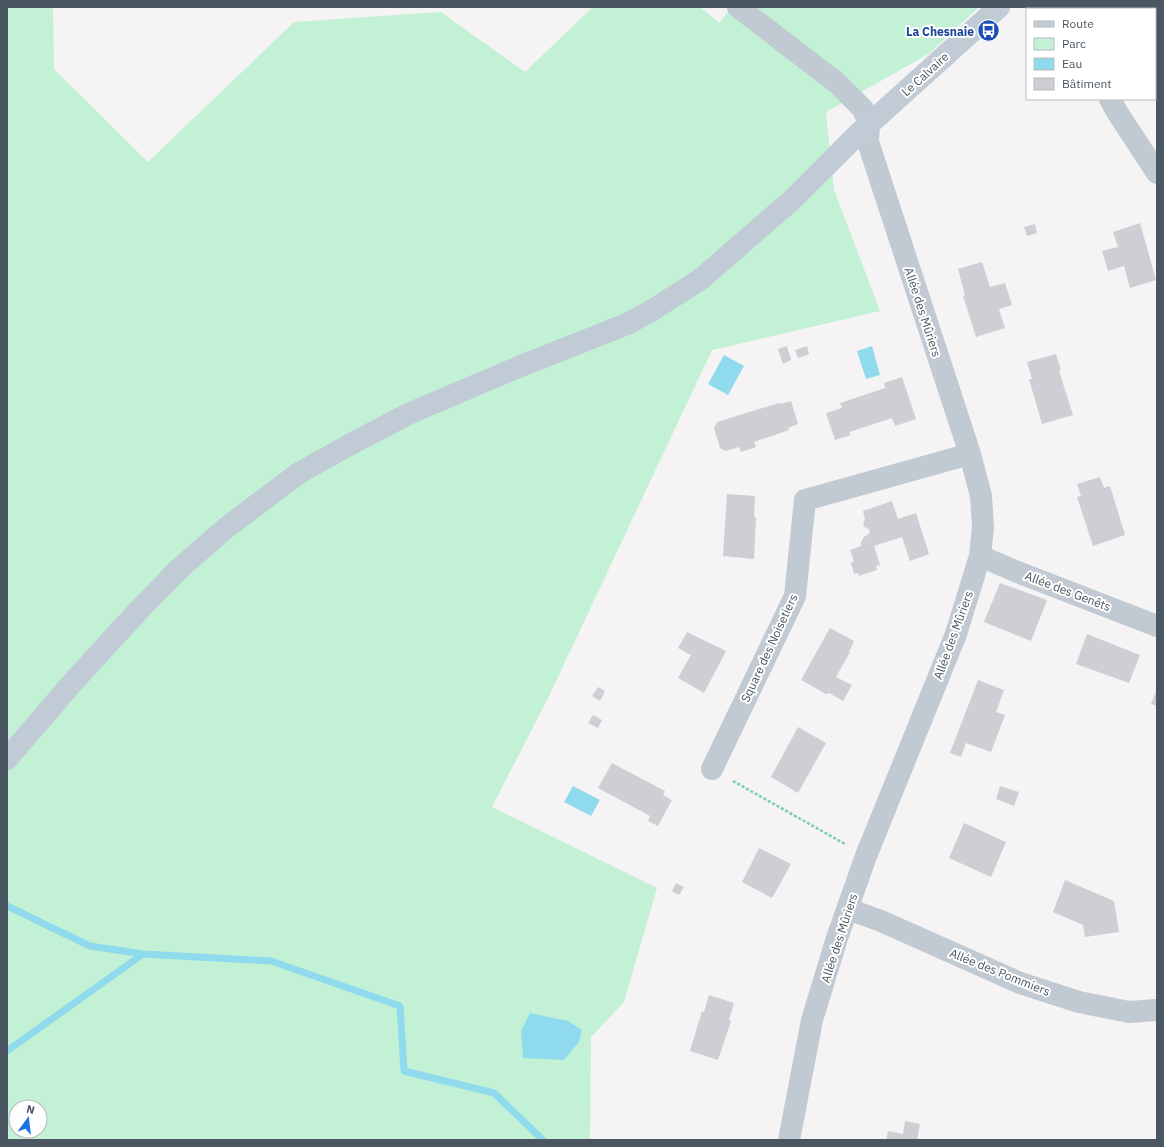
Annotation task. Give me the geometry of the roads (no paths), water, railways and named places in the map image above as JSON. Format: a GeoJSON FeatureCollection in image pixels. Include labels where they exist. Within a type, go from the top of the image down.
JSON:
{"type":"FeatureCollection","features":[{"type":"Feature","properties":{"kind":"street"},"geometry":{"type":"LineString","coordinates":[[738,7],[837,83],[863,108],[869,124]]}},
{"type":"Feature","properties":{"kind":"street","name":"Le Calvaire"},"geometry":{"type":"LineString","coordinates":[[7,759],[139,610],[179,569],[226,528],[299,473],[408,414],[514,369],[627,324],[651,311],[701,279],[792,200],[856,136],[999,7]]}},
{"type":"Feature","properties":{"kind":"street"},"geometry":{"type":"LineString","coordinates":[[1111,100],[1157,173]]}},
{"type":"Feature","properties":{"kind":"street","name":"Allée des Mûriers"},"geometry":{"type":"LineString","coordinates":[[789,1140],[812,1020],[837,938],[866,856],[956,634],[980,556],[983,527],[981,496],[970,454],[868,142],[869,124]]}},
{"type":"Feature","properties":{"kind":"street","name":"Square des Noisetiers"},"geometry":{"type":"LineString","coordinates":[[712,769],[795,596],[805,500],[970,454]]}},
{"type":"Feature","properties":{"kind":"street","name":"Allée des Genêts"},"geometry":{"type":"LineString","coordinates":[[980,556],[1157,626]]}},
{"type":"Feature","properties":{"kind":"street","name":"Allée des Pommiers"},"geometry":{"type":"LineString","coordinates":[[848,909],[881,921],[1020,983],[1072,1000],[1129,1012],[1157,1010]]}},
{"type":"Feature","properties":{"kind":"water"},"geometry":{"type":"Polygon","coordinates":[[[872,346],[880,375],[866,379],[857,351],[872,346]]]}},
{"type":"Feature","properties":{"kind":"water"},"geometry":{"type":"Polygon","coordinates":[[[724,355],[744,366],[728,395],[708,384],[724,355]]]}},
{"type":"Feature","properties":{"kind":"water"},"geometry":{"type":"Polygon","coordinates":[[[573,786],[600,800],[591,816],[564,802],[573,786]]]}},
{"type":"Feature","properties":{"kind":"water"},"geometry":{"type":"Polygon","coordinates":[[[530,1013],[568,1021],[582,1030],[579,1042],[564,1060],[523,1058],[521,1031],[530,1013]]]}},
{"type":"Feature","properties":{"kind":"waterway"},"geometry":{"type":"LineString","coordinates":[[7,906],[90,946],[143,954],[271,961],[400,1006],[404,1071],[494,1093],[543,1140]]}},
{"type":"Feature","properties":{"kind":"waterway"},"geometry":{"type":"LineString","coordinates":[[7,1051],[143,954]]}},
{"type":"Feature","properties":{"kind":"place","name":"La Chesnaie"},"geometry":{"type":"Point","coordinates":[989,31]}}]}
